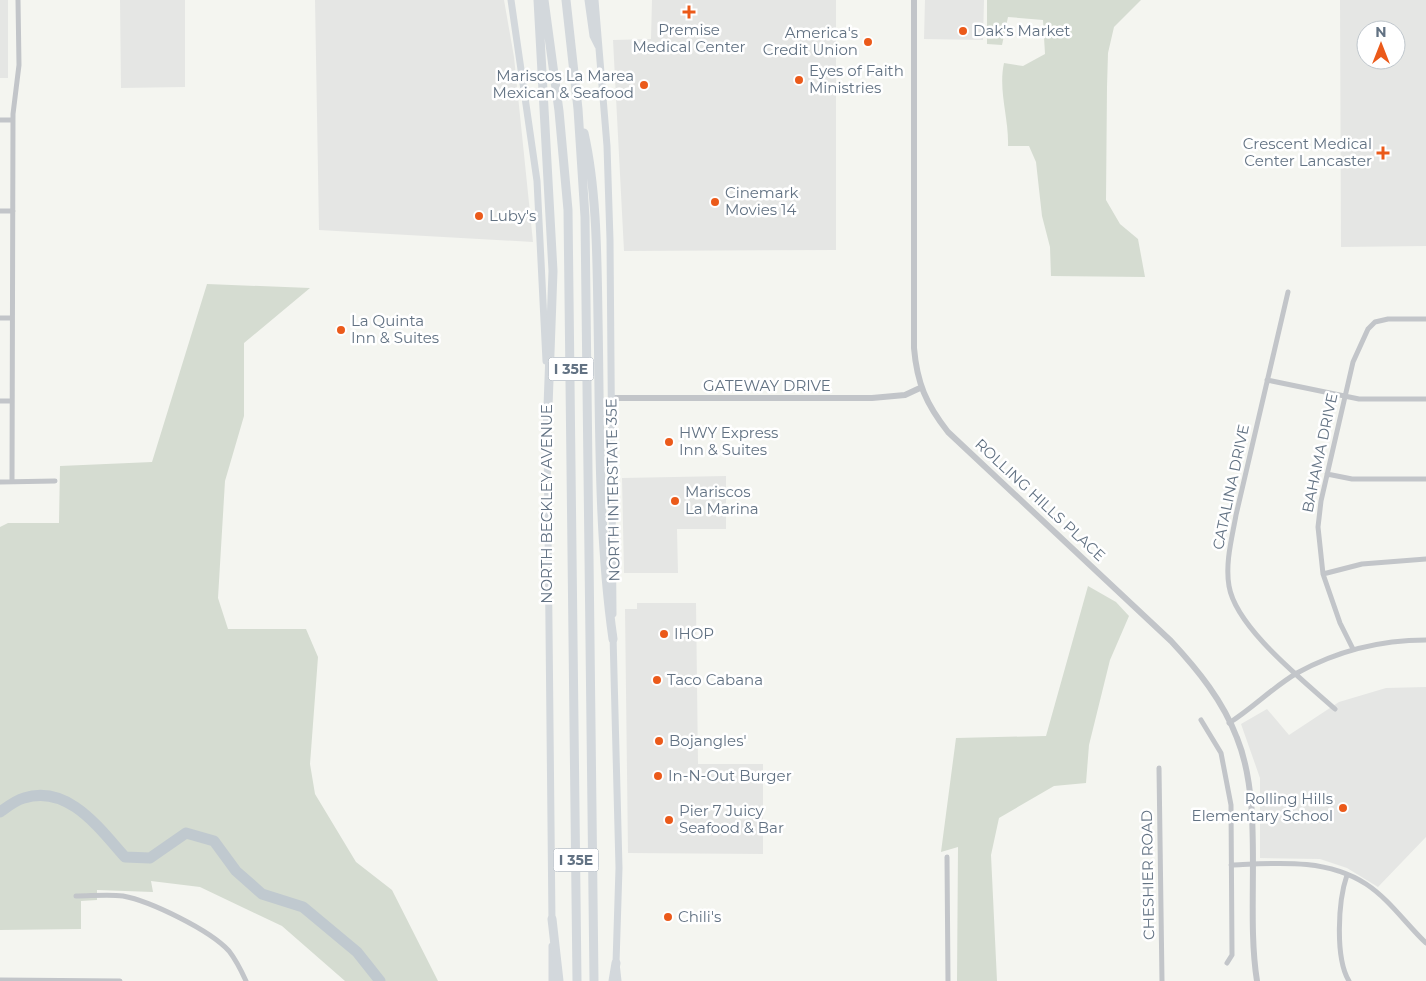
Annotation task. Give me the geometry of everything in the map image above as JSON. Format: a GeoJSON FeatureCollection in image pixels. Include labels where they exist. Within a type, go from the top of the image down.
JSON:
{"type":"FeatureCollection","features":[{"type":"Feature","properties":{"kind":"highway"},"geometry":{"type":"LineString","coordinates":[[538,0],[553,271],[547,434]]}},
{"type":"Feature","properties":{"kind":"highway","name":"I 35E"},"geometry":{"type":"LineString","coordinates":[[544,0],[559,112],[568,210],[577,981]]}},
{"type":"Feature","properties":{"kind":"highway","name":"I 35E"},"geometry":{"type":"LineString","coordinates":[[566,0],[578,109],[586,267],[594,981]]}},
{"type":"Feature","properties":{"kind":"highway"},"geometry":{"type":"LineString","coordinates":[[578,109],[587,146],[596,261],[602,514],[607,593],[613,639]]}},
{"type":"Feature","properties":{"kind":"highway"},"geometry":{"type":"LineString","coordinates":[[552,919],[559,981]]}},
{"type":"Feature","properties":{"kind":"highway"},"geometry":{"type":"LineString","coordinates":[[613,981],[616,963]]}},
{"type":"Feature","properties":{"kind":"main road","name":"NORTH BECKLEY AVENUE"},"geometry":{"type":"LineString","coordinates":[[511,0],[536,181],[545,317],[552,981]]}},
{"type":"Feature","properties":{"kind":"main road"},"geometry":{"type":"LineString","coordinates":[[512,8],[515,0]]}},
{"type":"Feature","properties":{"kind":"main road"},"geometry":{"type":"LineString","coordinates":[[588,0],[593,36],[600,50]]}},
{"type":"Feature","properties":{"kind":"main road","name":"NORTH INTERSTATE 35E"},"geometry":{"type":"LineString","coordinates":[[595,0],[607,146],[612,398],[613,639],[619,868],[616,963],[618,981]]}},
{"type":"Feature","properties":{"kind":"street"},"geometry":{"type":"LineString","coordinates":[[12,482],[13,120],[18,66],[18,0]]}},
{"type":"Feature","properties":{"kind":"street","name":"ROLLING HILLS PLACE"},"geometry":{"type":"LineString","coordinates":[[914,0],[914,348],[920,388],[948,432],[1172,641],[1202,675],[1238,738],[1245,764],[1249,792],[1257,981]]}},
{"type":"Feature","properties":{"kind":"street"},"geometry":{"type":"LineString","coordinates":[[0,120],[13,120]]}},
{"type":"Feature","properties":{"kind":"street"},"geometry":{"type":"LineString","coordinates":[[0,211],[13,210]]}},
{"type":"Feature","properties":{"kind":"street","name":"CATALINA DRIVE"},"geometry":{"type":"LineString","coordinates":[[1288,292],[1236,514],[1229,552],[1229,587],[1235,604],[1246,623],[1296,674],[1334,709]]}},
{"type":"Feature","properties":{"kind":"street"},"geometry":{"type":"LineString","coordinates":[[0,318],[12,318]]}},
{"type":"Feature","properties":{"kind":"street","name":"BAHAMA DRIVE"},"geometry":{"type":"LineString","coordinates":[[1353,649],[1340,623],[1323,574],[1319,553],[1318,514],[1355,353],[1375,322],[1388,319],[1426,319]]}},
{"type":"Feature","properties":{"kind":"street"},"geometry":{"type":"LineString","coordinates":[[1267,380],[1365,400],[1426,399]]}},
{"type":"Feature","properties":{"kind":"street","name":"GATEWAY DRIVE"},"geometry":{"type":"LineString","coordinates":[[612,398],[872,398],[905,395],[920,388]]}},
{"type":"Feature","properties":{"kind":"street"},"geometry":{"type":"LineString","coordinates":[[0,401],[12,401]]}},
{"type":"Feature","properties":{"kind":"street"},"geometry":{"type":"LineString","coordinates":[[1327,474],[1352,479],[1426,479]]}},
{"type":"Feature","properties":{"kind":"street"},"geometry":{"type":"LineString","coordinates":[[0,482],[54,482]]}},
{"type":"Feature","properties":{"kind":"street"},"geometry":{"type":"LineString","coordinates":[[1323,574],[1362,564],[1426,559]]}},
{"type":"Feature","properties":{"kind":"street"},"geometry":{"type":"LineString","coordinates":[[1229,723],[1296,674],[1331,656],[1379,643],[1426,640]]}},
{"type":"Feature","properties":{"kind":"street"},"geometry":{"type":"LineString","coordinates":[[1201,720],[1222,754],[1231,805],[1232,955],[1227,963]]}},
{"type":"Feature","properties":{"kind":"street","name":"CHESHIER ROAD"},"geometry":{"type":"LineString","coordinates":[[1159,768],[1162,981]]}},
{"type":"Feature","properties":{"kind":"street"},"geometry":{"type":"LineString","coordinates":[[947,857],[948,981]]}},
{"type":"Feature","properties":{"kind":"street"},"geometry":{"type":"LineString","coordinates":[[1231,865],[1292,863],[1337,870],[1366,884],[1426,944]]}},
{"type":"Feature","properties":{"kind":"street"},"geometry":{"type":"LineString","coordinates":[[1347,876],[1341,892],[1339,929],[1344,974],[1349,981]]}},
{"type":"Feature","properties":{"kind":"street"},"geometry":{"type":"LineString","coordinates":[[76,896],[121,896],[140,900],[160,909],[222,944],[236,961],[246,981]]}},
{"type":"Feature","properties":{"kind":"street"},"geometry":{"type":"LineString","coordinates":[[0,980],[120,981]]}},
{"type":"Feature","properties":{"kind":"shaded area"},"geometry":{"type":"Polygon","coordinates":[[[0,0],[8,0],[8,78],[0,78],[0,0]]]}},
{"type":"Feature","properties":{"kind":"shaded area"},"geometry":{"type":"Polygon","coordinates":[[[120,0],[185,0],[185,87],[121,88],[120,0]]]}},
{"type":"Feature","properties":{"kind":"shaded area"},"geometry":{"type":"Polygon","coordinates":[[[315,0],[504,0],[514,57],[533,242],[319,230],[315,0]]]}},
{"type":"Feature","properties":{"kind":"shaded area"},"geometry":{"type":"Polygon","coordinates":[[[652,0],[836,0],[836,250],[624,251],[613,40],[651,39],[652,0]]]}},
{"type":"Feature","properties":{"kind":"shaded area"},"geometry":{"type":"Polygon","coordinates":[[[925,0],[984,0],[983,40],[924,39],[925,0]]]}},
{"type":"Feature","properties":{"kind":"shaded area"},"geometry":{"type":"Polygon","coordinates":[[[987,0],[1141,0],[1114,27],[1108,53],[1106,200],[1120,224],[1138,239],[1145,277],[1051,276],[1050,247],[1042,216],[1036,162],[1029,146],[1008,146],[1002,84],[1004,63],[1023,66],[1045,54],[1043,20],[1008,17],[1002,45],[987,44],[987,0]]]}},
{"type":"Feature","properties":{"kind":"shaded area","name":"Crescent Medical Center Lancaster"},"geometry":{"type":"Polygon","coordinates":[[[1340,0],[1426,0],[1426,246],[1341,247],[1340,0]]]}},
{"type":"Feature","properties":{"kind":"shaded area"},"geometry":{"type":"Polygon","coordinates":[[[207,284],[310,288],[244,343],[244,416],[225,481],[218,598],[228,629],[306,629],[318,657],[310,764],[315,794],[356,862],[392,890],[438,981],[345,981],[282,926],[200,887],[151,881],[153,892],[97,890],[97,900],[81,901],[81,929],[0,930],[0,527],[8,523],[59,523],[60,466],[152,462],[207,284]]]}},
{"type":"Feature","properties":{"kind":"shaded area"},"geometry":{"type":"Polygon","coordinates":[[[726,476],[726,529],[677,529],[678,573],[624,573],[622,478],[726,476]]]}},
{"type":"Feature","properties":{"kind":"shaded area"},"geometry":{"type":"Polygon","coordinates":[[[1088,586],[1116,602],[1129,616],[1110,660],[1089,745],[1086,783],[1054,786],[999,818],[991,855],[997,981],[957,981],[958,847],[941,852],[956,738],[1046,736],[1088,586]]]}},
{"type":"Feature","properties":{"kind":"shaded area"},"geometry":{"type":"Polygon","coordinates":[[[637,603],[696,603],[698,764],[763,764],[763,854],[628,853],[625,609],[637,609],[637,603]]]}},
{"type":"Feature","properties":{"kind":"shaded area","name":"Rolling Hills Elementary School"},"geometry":{"type":"Polygon","coordinates":[[[1426,687],[1426,837],[1378,887],[1347,868],[1320,859],[1260,858],[1260,778],[1241,724],[1267,709],[1289,735],[1339,702],[1386,688],[1426,687]]]}},
{"type":"Feature","properties":{"kind":"waterway"},"geometry":{"type":"LineString","coordinates":[[0,812],[24,798],[40,795],[55,797],[81,811],[125,857],[150,858],[186,833],[214,841],[236,871],[262,894],[303,907],[357,952],[380,981]]}},
{"type":"Feature","properties":{"kind":"place","name":"Premise Medical Center"},"geometry":{"type":"Point","coordinates":[689,12]}},
{"type":"Feature","properties":{"kind":"place","name":"Dak's Market"},"geometry":{"type":"Point","coordinates":[963,31]}},
{"type":"Feature","properties":{"kind":"place","name":"America's Credit Union"},"geometry":{"type":"Point","coordinates":[868,42]}},
{"type":"Feature","properties":{"kind":"place","name":"Eyes of Faith Ministries"},"geometry":{"type":"Point","coordinates":[799,80]}},
{"type":"Feature","properties":{"kind":"place","name":"Mariscos La Marea Mexican & Seafood"},"geometry":{"type":"Point","coordinates":[644,85]}},
{"type":"Feature","properties":{"kind":"place","name":"Crescent Medical Center Lancaster"},"geometry":{"type":"Point","coordinates":[1383,153]}},
{"type":"Feature","properties":{"kind":"place","name":"Cinemark Movies 14"},"geometry":{"type":"Point","coordinates":[715,202]}},
{"type":"Feature","properties":{"kind":"place","name":"Luby's"},"geometry":{"type":"Point","coordinates":[479,216]}},
{"type":"Feature","properties":{"kind":"place","name":"La Quinta Inn & Suites"},"geometry":{"type":"Point","coordinates":[341,330]}},
{"type":"Feature","properties":{"kind":"place","name":"HWY Express Inn & Suites"},"geometry":{"type":"Point","coordinates":[669,442]}},
{"type":"Feature","properties":{"kind":"place","name":"Mariscos La Marina"},"geometry":{"type":"Point","coordinates":[675,501]}},
{"type":"Feature","properties":{"kind":"place","name":"IHOP"},"geometry":{"type":"Point","coordinates":[664,634]}},
{"type":"Feature","properties":{"kind":"place","name":"Taco Cabana"},"geometry":{"type":"Point","coordinates":[657,680]}},
{"type":"Feature","properties":{"kind":"place","name":"Bojangles'"},"geometry":{"type":"Point","coordinates":[659,741]}},
{"type":"Feature","properties":{"kind":"place","name":"In-N-Out Burger"},"geometry":{"type":"Point","coordinates":[658,776]}},
{"type":"Feature","properties":{"kind":"place","name":"Rolling Hills Elementary School"},"geometry":{"type":"Point","coordinates":[1343,808]}},
{"type":"Feature","properties":{"kind":"place","name":"Pier 7 Juicy Seafood & Bar"},"geometry":{"type":"Point","coordinates":[669,820]}},
{"type":"Feature","properties":{"kind":"place","name":"Chili's"},"geometry":{"type":"Point","coordinates":[668,917]}}]}
